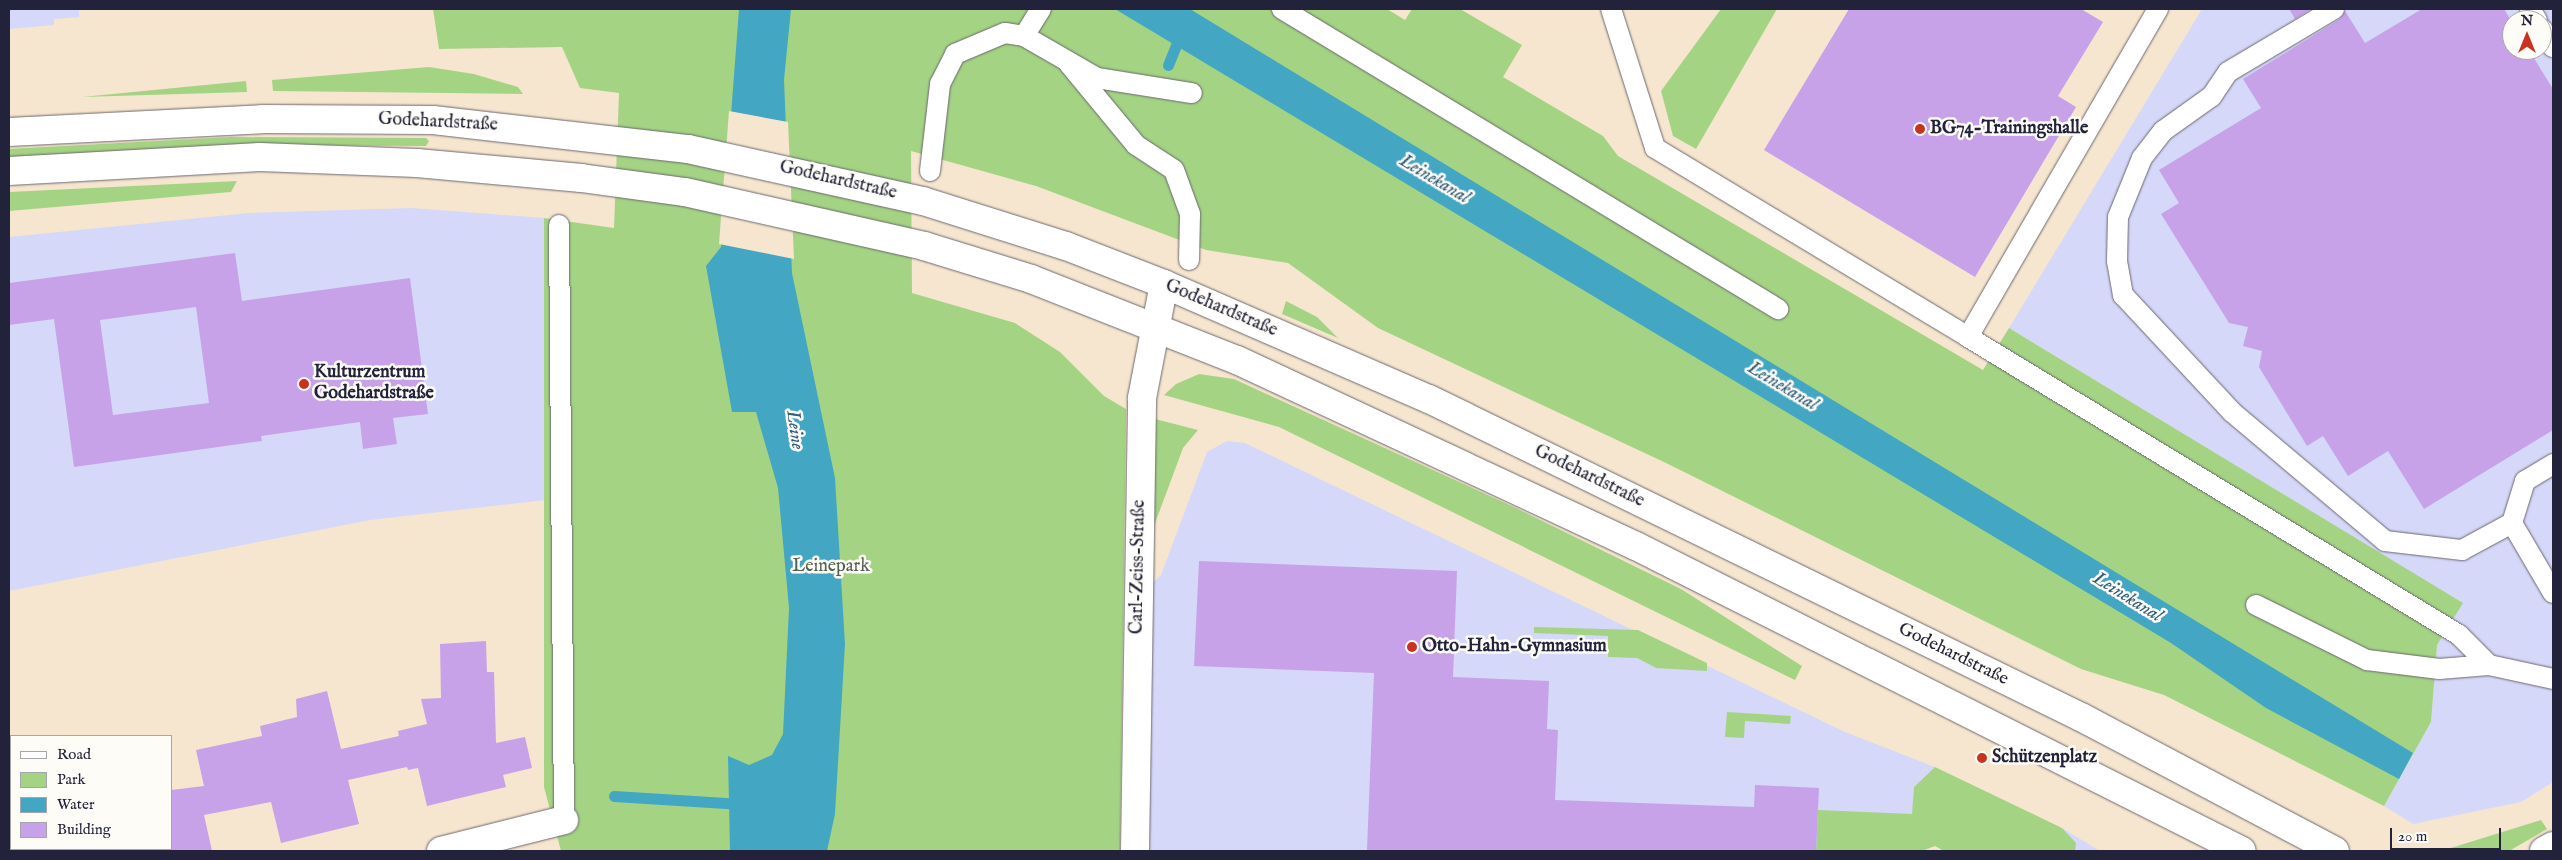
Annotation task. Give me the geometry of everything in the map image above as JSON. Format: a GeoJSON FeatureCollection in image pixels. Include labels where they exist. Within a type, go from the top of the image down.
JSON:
{"type":"FeatureCollection","features":[{"type":"Feature","properties":{"kind":"street","name":"Godehardstraße"},"geometry":{"type":"LineString","coordinates":[[9,132],[262,119],[433,120],[581,134],[754,161],[923,201],[1066,246],[1164,284],[1429,399],[2081,718],[2336,851]]}},
{"type":"Feature","properties":{"kind":"street"},"geometry":{"type":"LineString","coordinates":[[9,171],[260,157],[417,163],[581,178],[751,204],[924,246],[1156,326],[1636,546],[2242,851]]}},
{"type":"Feature","properties":{"kind":"street","name":"Carl-Zeiss-Straße"},"geometry":{"type":"LineString","coordinates":[[1135,851],[1142,398],[1164,284]]}},
{"type":"Feature","properties":{"kind":"street"},"geometry":{"type":"LineString","coordinates":[[441,851],[564,820]]}},
{"type":"Feature","properties":{"kind":"street"},"geometry":{"type":"LineString","coordinates":[[2544,851],[2553,846]]}},
{"type":"Feature","properties":{"kind":"lane"},"geometry":{"type":"LineString","coordinates":[[1024,36],[1041,9]]}},
{"type":"Feature","properties":{"kind":"lane"},"geometry":{"type":"LineString","coordinates":[[1282,9],[1778,309]]}},
{"type":"Feature","properties":{"kind":"lane"},"geometry":{"type":"LineString","coordinates":[[1611,9],[1655,148],[2459,635],[2489,665]]}},
{"type":"Feature","properties":{"kind":"lane"},"geometry":{"type":"LineString","coordinates":[[1968,337],[2158,9]]}},
{"type":"Feature","properties":{"kind":"lane"},"geometry":{"type":"LineString","coordinates":[[2334,9],[2228,72],[2212,96],[2163,131],[2142,158],[2118,217],[2117,261],[2123,295],[2232,412],[2385,541],[2462,550],[2512,523],[2525,481],[2553,464]]}},
{"type":"Feature","properties":{"kind":"lane"},"geometry":{"type":"LineString","coordinates":[[930,171],[940,84],[955,54],[1005,33],[1024,36],[1070,64],[1126,86],[1192,92]]}},
{"type":"Feature","properties":{"kind":"lane"},"geometry":{"type":"LineString","coordinates":[[1070,64],[1136,145],[1174,170],[1190,214],[1189,260]]}},
{"type":"Feature","properties":{"kind":"lane"},"geometry":{"type":"LineString","coordinates":[[559,225],[564,820]]}},
{"type":"Feature","properties":{"kind":"lane"},"geometry":{"type":"LineString","coordinates":[[2512,523],[2553,592]]}},
{"type":"Feature","properties":{"kind":"lane"},"geometry":{"type":"LineString","coordinates":[[2256,605],[2367,660],[2439,669],[2489,665],[2553,679]]}},
{"type":"Feature","properties":{"kind":"shaded area"},"geometry":{"type":"Polygon","coordinates":[[[9,9],[79,9],[79,17],[54,19],[54,25],[9,29],[9,9]]]}},
{"type":"Feature","properties":{"kind":"shaded area"},"geometry":{"type":"Polygon","coordinates":[[[2202,9],[2553,9],[2553,782],[2521,802],[2413,824],[2384,806],[2431,722],[2437,645],[2462,603],[2009,328],[2202,9]]]}},
{"type":"Feature","properties":{"kind":"shaded area","name":"Kulturzentrum Godehardstraße"},"geometry":{"type":"Polygon","coordinates":[[[412,208],[544,218],[546,500],[370,520],[9,591],[9,237],[249,213],[412,208]]]}},
{"type":"Feature","properties":{"kind":"shaded area","name":"Otto-Hahn-Gymnasium"},"geometry":{"type":"Polygon","coordinates":[[[1227,441],[1245,443],[1845,732],[1935,767],[1914,787],[1911,851],[1148,851],[1152,583],[1161,575],[1207,452],[1227,441]]]}},
{"type":"Feature","properties":{"kind":"shaded area"},"geometry":{"type":"Polygon","coordinates":[[[2062,828],[2100,851],[2075,851],[2062,828]]]}},
{"type":"Feature","properties":{"kind":"green space","name":"Leinepark"},"geometry":{"type":"Polygon","coordinates":[[[433,9],[1387,9],[1405,20],[1412,9],[1460,9],[1522,45],[1503,77],[1603,136],[1618,156],[1983,370],[2009,328],[2463,603],[2437,645],[2431,722],[2384,806],[2164,695],[2081,669],[1666,463],[1378,328],[1288,263],[1206,250],[1036,186],[911,151],[912,293],[1015,323],[1060,352],[1104,396],[1126,409],[1120,851],[561,851],[544,787],[544,218],[614,228],[619,93],[580,88],[562,47],[439,49],[433,9]]]}},
{"type":"Feature","properties":{"kind":"green space"},"geometry":{"type":"Polygon","coordinates":[[[1721,9],[1777,9],[1696,149],[1673,136],[1661,91],[1721,9]]]}},
{"type":"Feature","properties":{"kind":"green space"},"geometry":{"type":"Polygon","coordinates":[[[429,67],[474,74],[518,87],[523,94],[273,91],[272,80],[429,67]]]}},
{"type":"Feature","properties":{"kind":"green space"},"geometry":{"type":"Polygon","coordinates":[[[246,81],[247,92],[82,97],[246,81]]]}},
{"type":"Feature","properties":{"kind":"green space"},"geometry":{"type":"Polygon","coordinates":[[[231,137],[426,138],[429,141],[426,146],[231,145],[9,157],[9,149],[231,137]]]}},
{"type":"Feature","properties":{"kind":"green space"},"geometry":{"type":"Polygon","coordinates":[[[237,181],[231,192],[9,211],[9,192],[237,181]]]}},
{"type":"Feature","properties":{"kind":"green space"},"geometry":{"type":"Polygon","coordinates":[[[1286,301],[1317,317],[1338,338],[1282,314],[1286,301]]]}},
{"type":"Feature","properties":{"kind":"green space"},"geometry":{"type":"Polygon","coordinates":[[[1199,374],[1234,379],[1516,508],[1681,589],[1802,666],[1795,680],[1279,427],[1164,395],[1176,384],[1199,374]]]}},
{"type":"Feature","properties":{"kind":"green space"},"geometry":{"type":"Polygon","coordinates":[[[1155,419],[1198,430],[1183,448],[1154,526],[1155,419]]]}},
{"type":"Feature","properties":{"kind":"green space"},"geometry":{"type":"Polygon","coordinates":[[[1534,627],[1638,630],[1707,663],[1707,671],[1656,668],[1637,658],[1608,657],[1608,636],[1534,633],[1534,627]]]}},
{"type":"Feature","properties":{"kind":"green space"},"geometry":{"type":"Polygon","coordinates":[[[1727,712],[1791,716],[1790,724],[1745,721],[1744,738],[1725,737],[1727,712]]]}},
{"type":"Feature","properties":{"kind":"green space"},"geometry":{"type":"Polygon","coordinates":[[[1935,767],[2062,828],[2076,843],[2075,851],[1944,851],[1935,846],[1922,851],[1816,851],[1818,810],[1912,814],[1914,787],[1935,767]]]}},
{"type":"Feature","properties":{"kind":"green space"},"geometry":{"type":"Polygon","coordinates":[[[2541,820],[2547,829],[2509,851],[2441,851],[2541,820]]]}},
{"type":"Feature","properties":{"kind":"water","name":"Leine"},"geometry":{"type":"Polygon","coordinates":[[[739,9],[791,9],[784,80],[792,273],[835,478],[845,644],[835,814],[827,851],[730,851],[728,756],[749,765],[772,755],[783,734],[789,608],[778,488],[756,412],[732,412],[706,266],[721,247],[739,9]]]}},
{"type":"Feature","properties":{"kind":"water","name":"Leinekanal"},"geometry":{"type":"Polygon","coordinates":[[[1115,9],[1190,9],[2413,753],[2399,779],[2266,708],[2171,643],[1115,9]]]}},
{"type":"Feature","properties":{"kind":"pier"},"geometry":{"type":"Polygon","coordinates":[[[729,111],[788,122],[794,259],[719,244],[729,111]]]}},
{"type":"Feature","properties":{"kind":"building","name":"BG74-Trainingshalle"},"geometry":{"type":"Polygon","coordinates":[[[1849,9],[2081,9],[2103,22],[2058,96],[2076,107],[1975,277],[1764,150],[1849,9]]]}},
{"type":"Feature","properties":{"kind":"building"},"geometry":{"type":"Polygon","coordinates":[[[2289,9],[2311,9],[2295,19],[2289,9]]]}},
{"type":"Feature","properties":{"kind":"building"},"geometry":{"type":"Polygon","coordinates":[[[2422,9],[2504,9],[2502,10],[2502,60],[2535,60],[2553,89],[2553,430],[2424,509],[2388,451],[2348,476],[2323,436],[2307,446],[2259,367],[2262,351],[2243,346],[2248,327],[2229,323],[2161,214],[2179,203],[2159,170],[2261,108],[2243,79],[2340,19],[2345,11],[2365,43],[2422,9]]]}},
{"type":"Feature","properties":{"kind":"building"},"geometry":{"type":"Polygon","coordinates":[[[235,253],[242,301],[410,278],[428,414],[393,418],[397,444],[363,449],[360,422],[261,436],[262,441],[74,467],[54,319],[9,325],[9,283],[235,253]],[[196,307],[100,320],[113,415],[209,403],[196,307]]]}},
{"type":"Feature","properties":{"kind":"building"},"geometry":{"type":"Polygon","coordinates":[[[1199,561],[1457,571],[1453,677],[1549,681],[1547,729],[1558,730],[1555,800],[1754,807],[1755,785],[1819,788],[1816,851],[1367,850],[1374,673],[1194,666],[1199,561]]]}},
{"type":"Feature","properties":{"kind":"building"},"geometry":{"type":"Polygon","coordinates":[[[486,641],[487,672],[494,672],[496,743],[525,737],[532,768],[503,775],[506,787],[427,806],[418,768],[408,770],[407,767],[348,780],[359,824],[281,843],[271,802],[204,815],[212,851],[171,851],[172,790],[204,786],[196,750],[262,736],[260,726],[297,717],[296,699],[327,691],[341,749],[399,736],[398,731],[427,724],[421,699],[441,698],[440,644],[486,641]]]}},
{"type":"Feature","properties":{"kind":"waterway"},"geometry":{"type":"LineString","coordinates":[[1168,65],[1182,30]]}},
{"type":"Feature","properties":{"kind":"waterway"},"geometry":{"type":"LineString","coordinates":[[614,796],[742,804]]}},
{"type":"Feature","properties":{"kind":"place","name":"BG74-Trainingshalle"},"geometry":{"type":"Point","coordinates":[1920,129]}},
{"type":"Feature","properties":{"kind":"place","name":"Kulturzentrum Godehardstraße"},"geometry":{"type":"Point","coordinates":[304,384]}},
{"type":"Feature","properties":{"kind":"place","name":"Otto-Hahn-Gymnasium"},"geometry":{"type":"Point","coordinates":[1412,647]}},
{"type":"Feature","properties":{"kind":"place","name":"Schützenplatz"},"geometry":{"type":"Point","coordinates":[1982,758]}}]}
